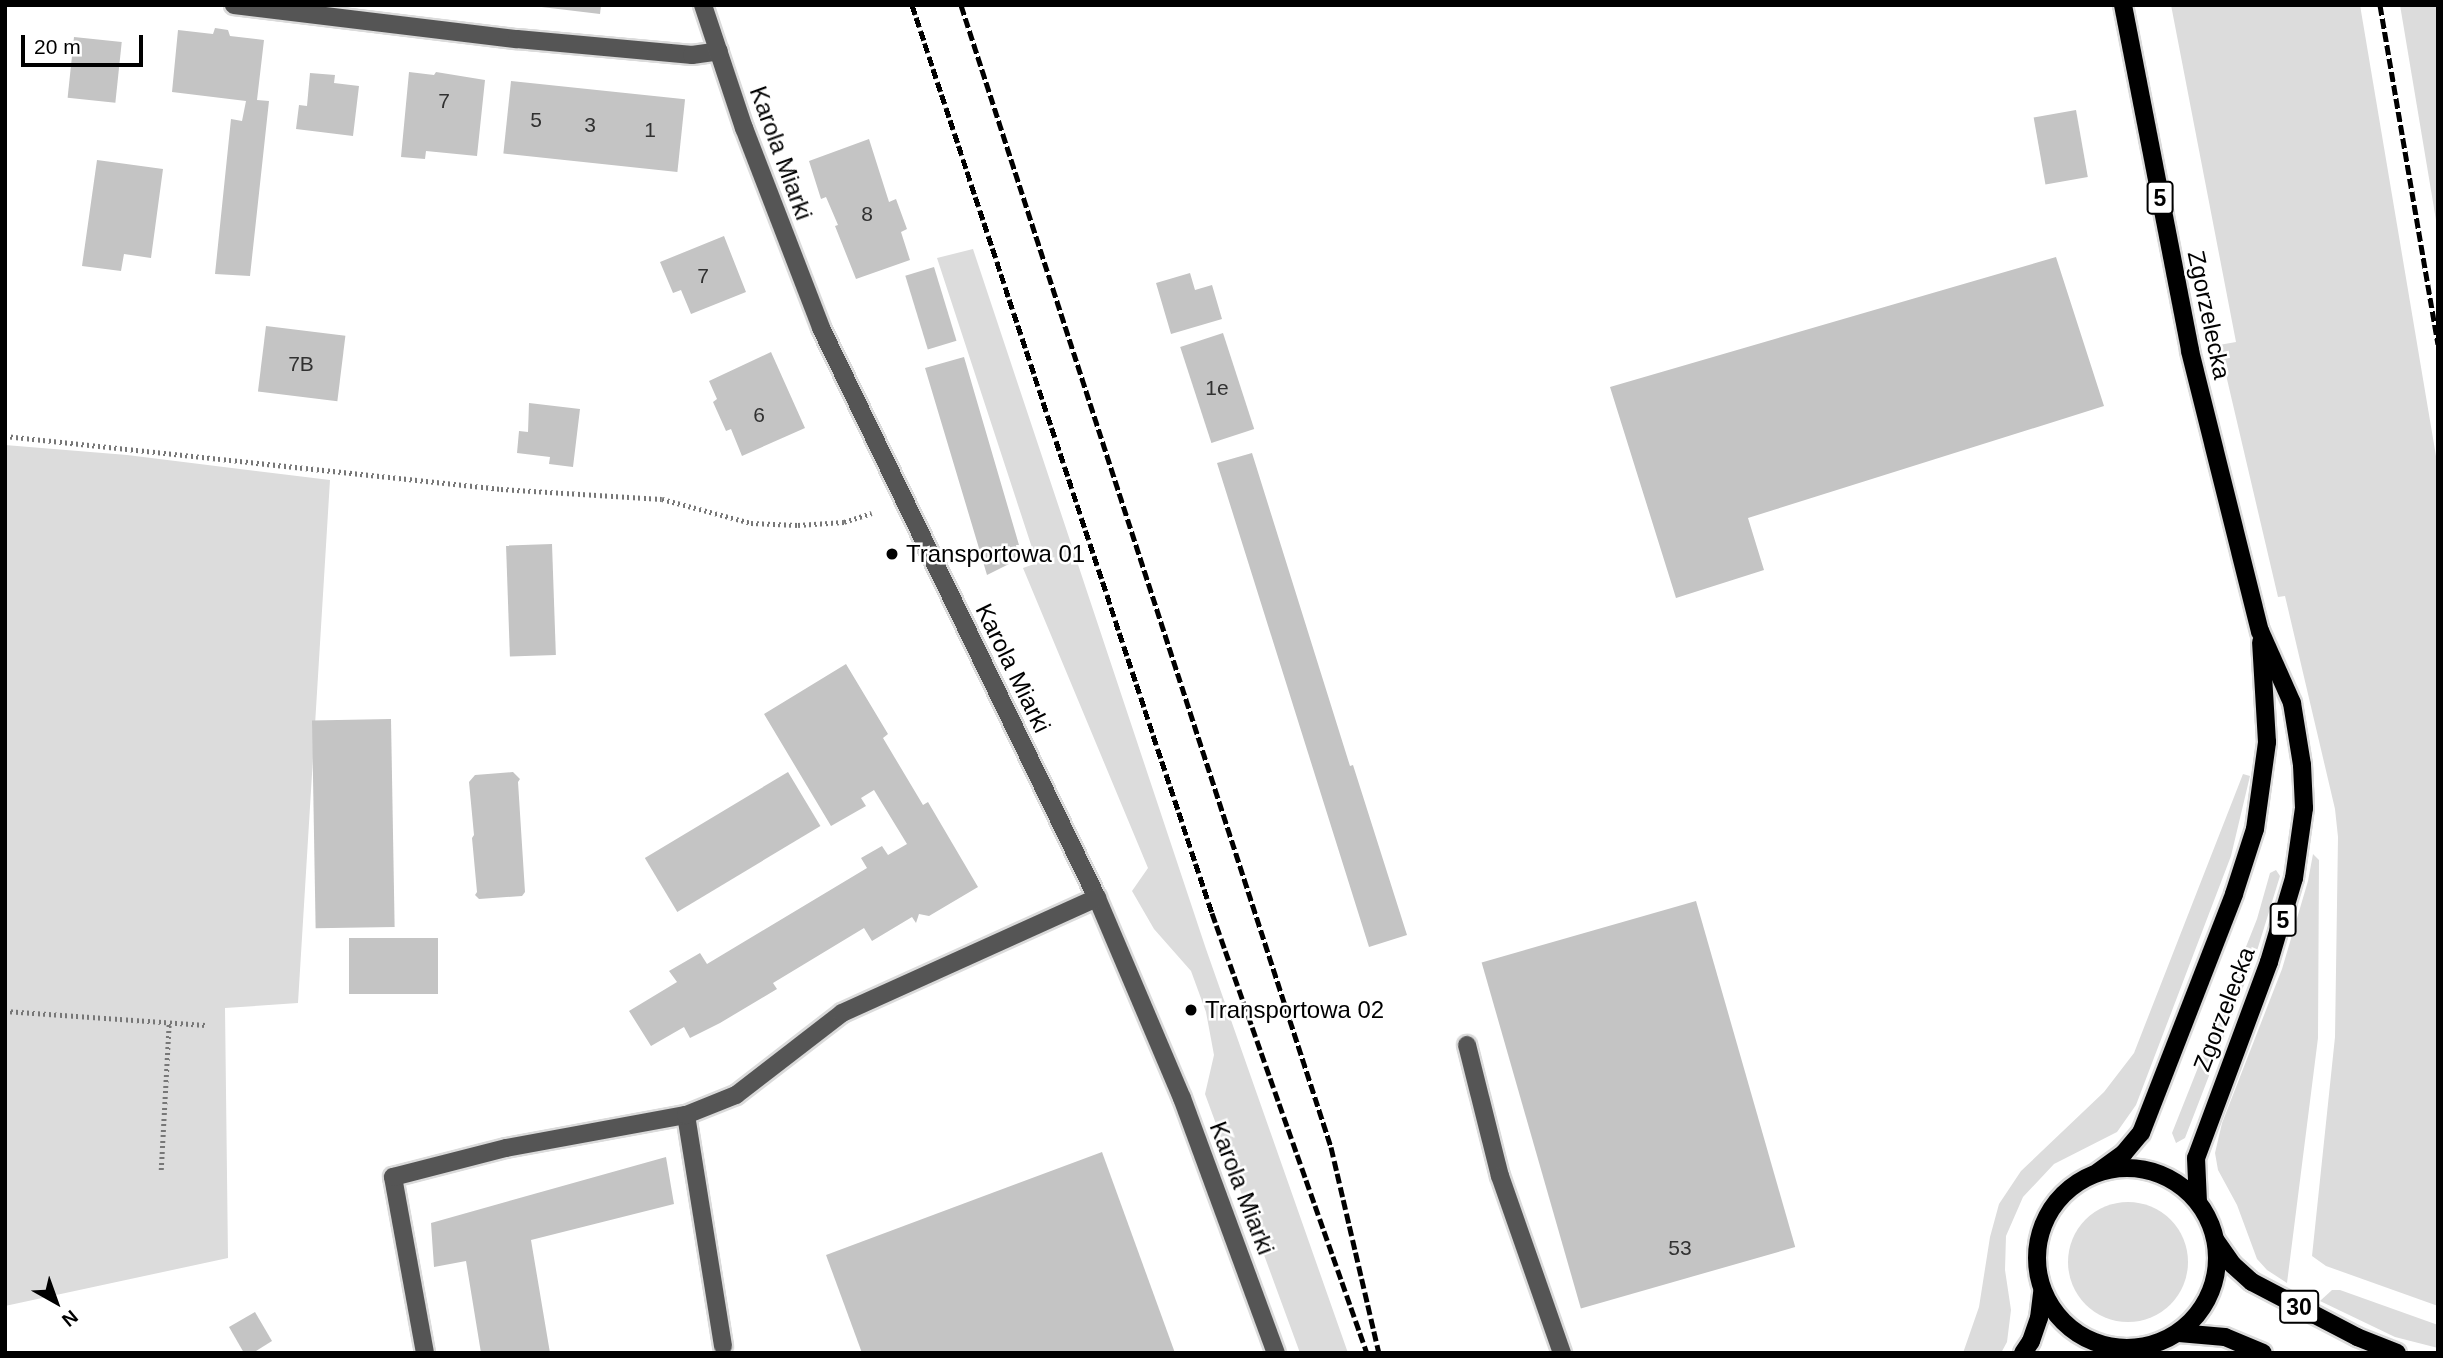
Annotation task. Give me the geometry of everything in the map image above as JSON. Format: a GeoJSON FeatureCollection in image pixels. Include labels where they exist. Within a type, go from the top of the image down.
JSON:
{"type":"FeatureCollection","features":[{"type":"Feature","properties":{"kind":"main road","name":"Zgorzelecka"},"geometry":{"type":"LineString","coordinates":[[2123,5],[2190,351],[2260,631],[2292,703],[2298,733],[2304,808],[2300,852],[2269,962],[2196,1158],[2198,1202]]}},
{"type":"Feature","properties":{"kind":"main road","name":"Zgorzelecka"},"geometry":{"type":"LineString","coordinates":[[2098,1172],[2124,1153],[2141,1133],[2234,894],[2255,829],[2267,742],[2260,631]]}},
{"type":"Feature","properties":{"kind":"main road","name":"5"},"geometry":{"type":"LineString","coordinates":[[2120,1168],[2142,1169],[2173,1181],[2198,1202],[2209,1220],[2216,1240],[2217,1266],[2211,1292],[2198,1315],[2179,1333],[2160,1343],[2116,1351],[2086,1340],[2060,1320],[2042,1292],[2036,1268],[2037,1244],[2044,1220],[2057,1200],[2076,1183],[2098,1172],[2120,1168]]}},
{"type":"Feature","properties":{"kind":"main road","name":"30"},"geometry":{"type":"LineString","coordinates":[[2216,1240],[2233,1265],[2252,1282],[2357,1337],[2397,1353]]}},
{"type":"Feature","properties":{"kind":"main road","name":"5"},"geometry":{"type":"LineString","coordinates":[[2023,1353],[2031,1341],[2039,1318],[2042,1292]]}},
{"type":"Feature","properties":{"kind":"main road","name":"30"},"geometry":{"type":"LineString","coordinates":[[2179,1333],[2225,1337],[2263,1353]]}},
{"type":"Feature","properties":{"kind":"street"},"geometry":{"type":"LineString","coordinates":[[234,5],[517,39],[692,55],[719,51]]}},
{"type":"Feature","properties":{"kind":"street","name":"Karola Miarki"},"geometry":{"type":"LineString","coordinates":[[703,5],[744,128],[821,328],[1097,898],[1182,1098],[1276,1353]]}},
{"type":"Feature","properties":{"kind":"street"},"geometry":{"type":"LineString","coordinates":[[425,1353],[393,1177],[506,1149],[686,1115],[736,1095],[842,1013],[1097,898]]}},
{"type":"Feature","properties":{"kind":"street"},"geometry":{"type":"LineString","coordinates":[[1467,1045],[1500,1176],[1562,1353]]}},
{"type":"Feature","properties":{"kind":"street"},"geometry":{"type":"LineString","coordinates":[[686,1115],[723,1346]]}},
{"type":"Feature","properties":{"kind":"path"},"geometry":{"type":"LineString","coordinates":[[5,436],[501,489],[662,499],[751,523],[798,526],[844,522],[872,513]]}},
{"type":"Feature","properties":{"kind":"path"},"geometry":{"type":"LineString","coordinates":[[5,1011],[206,1025]]}},
{"type":"Feature","properties":{"kind":"path"},"geometry":{"type":"LineString","coordinates":[[161,1170],[169,1024]]}},
{"type":"Feature","properties":{"kind":"shaded area"},"geometry":{"type":"Polygon","coordinates":[[[2171,5],[2360,5],[2438,468],[2438,1306],[2326,1266],[2312,1256],[2335,1037],[2338,837],[2335,809],[2285,596],[2278,597],[2219,345],[2236,342],[2171,5]]]}},
{"type":"Feature","properties":{"kind":"shaded area"},"geometry":{"type":"Polygon","coordinates":[[[2400,5],[2438,5],[2438,232],[2400,5]]]}},
{"type":"Feature","properties":{"kind":"shaded area"},"geometry":{"type":"Polygon","coordinates":[[[973,249],[1206,949],[1348,1353],[1300,1353],[1205,1094],[1214,1055],[1206,1012],[1191,971],[1154,929],[1132,891],[1148,868],[1023,568],[1037,563],[937,258],[973,249]]]}},
{"type":"Feature","properties":{"kind":"shaded area"},"geometry":{"type":"Polygon","coordinates":[[[5,445],[127,455],[330,480],[298,1003],[225,1008],[228,1258],[5,1306],[5,445]]]}},
{"type":"Feature","properties":{"kind":"shaded area"},"geometry":{"type":"Polygon","coordinates":[[[2243,774],[2250,776],[2231,856],[2136,1105],[2117,1132],[2054,1164],[2023,1197],[2006,1236],[2005,1270],[2011,1310],[2007,1342],[2001,1353],[1963,1353],[1979,1307],[1990,1237],[1999,1204],[2021,1171],[2104,1092],[2134,1053],[2243,774]]]}},
{"type":"Feature","properties":{"kind":"shaded area"},"geometry":{"type":"Polygon","coordinates":[[[2313,854],[2319,860],[2318,1038],[2287,1283],[2267,1270],[2257,1259],[2237,1205],[2218,1170],[2215,1153],[2222,1123],[2282,969],[2308,881],[2313,854]]]}},
{"type":"Feature","properties":{"kind":"shaded area"},"geometry":{"type":"Polygon","coordinates":[[[2276,870],[2280,876],[2256,954],[2185,1138],[2176,1143],[2172,1133],[2257,919],[2270,873],[2276,870]]]}},
{"type":"Feature","properties":{"kind":"shaded area"},"geometry":{"type":"Polygon","coordinates":[[[2128,1202],[2151,1206],[2171,1219],[2184,1239],[2188,1262],[2184,1285],[2171,1305],[2151,1318],[2128,1322],[2105,1318],[2085,1305],[2072,1285],[2068,1262],[2072,1239],[2085,1219],[2105,1206],[2128,1202]]]}},
{"type":"Feature","properties":{"kind":"shaded area"},"geometry":{"type":"Polygon","coordinates":[[[2332,1290],[2340,1290],[2438,1325],[2438,1348],[2395,1337],[2320,1301],[2332,1290]]]}},
{"type":"Feature","properties":{"kind":"building"},"geometry":{"type":"Polygon","coordinates":[[[525,5],[601,5],[600,14],[525,5]]]}},
{"type":"Feature","properties":{"kind":"building"},"geometry":{"type":"Polygon","coordinates":[[[215,28],[228,30],[230,36],[264,40],[257,100],[269,101],[250,276],[215,274],[231,119],[242,121],[246,101],[172,92],[178,30],[213,34],[215,28]]]}},
{"type":"Feature","properties":{"kind":"building"},"geometry":{"type":"Polygon","coordinates":[[[74,37],[122,42],[115,103],[68,98],[74,37]]]}},
{"type":"Feature","properties":{"kind":"building"},"geometry":{"type":"Polygon","coordinates":[[[409,72],[434,75],[436,72],[485,80],[477,156],[426,151],[425,159],[401,157],[409,72]]]}},
{"type":"Feature","properties":{"kind":"building"},"geometry":{"type":"Polygon","coordinates":[[[310,73],[335,75],[334,83],[359,86],[353,136],[296,129],[299,105],[307,106],[310,73]]]}},
{"type":"Feature","properties":{"kind":"building"},"geometry":{"type":"Polygon","coordinates":[[[511,81],[685,99],[677,172],[503,154],[511,81]]]}},
{"type":"Feature","properties":{"kind":"building"},"geometry":{"type":"Polygon","coordinates":[[[2076,110],[2088,177],[2045,184],[2034,117],[2076,110]]]}},
{"type":"Feature","properties":{"kind":"building"},"geometry":{"type":"Polygon","coordinates":[[[869,139],[889,202],[896,199],[907,229],[901,232],[910,260],[856,279],[835,226],[838,225],[826,197],[821,199],[809,161],[869,139]]]}},
{"type":"Feature","properties":{"kind":"building"},"geometry":{"type":"Polygon","coordinates":[[[97,160],[163,169],[151,258],[124,254],[121,271],[82,266],[97,160]]]}},
{"type":"Feature","properties":{"kind":"building"},"geometry":{"type":"Polygon","coordinates":[[[724,236],[746,292],[691,314],[681,290],[673,293],[660,262],[724,236]]]}},
{"type":"Feature","properties":{"kind":"building"},"geometry":{"type":"Polygon","coordinates":[[[2056,257],[2104,406],[1748,518],[1764,570],[1676,598],[1610,387],[2056,257]]]}},
{"type":"Feature","properties":{"kind":"building"},"geometry":{"type":"Polygon","coordinates":[[[934,267],[957,341],[928,349],[905,276],[934,267]]]}},
{"type":"Feature","properties":{"kind":"building"},"geometry":{"type":"Polygon","coordinates":[[[1190,273],[1195,290],[1212,285],[1222,319],[1171,334],[1156,283],[1190,273]]]}},
{"type":"Feature","properties":{"kind":"building"},"geometry":{"type":"Polygon","coordinates":[[[266,326],[345,336],[337,401],[258,392],[266,326]]]}},
{"type":"Feature","properties":{"kind":"building"},"geometry":{"type":"Polygon","coordinates":[[[1223,333],[1254,429],[1211,443],[1180,347],[1223,333]]]}},
{"type":"Feature","properties":{"kind":"building"},"geometry":{"type":"Polygon","coordinates":[[[771,352],[805,428],[742,456],[731,429],[726,431],[713,402],[717,399],[709,381],[771,352]]]}},
{"type":"Feature","properties":{"kind":"building"},"geometry":{"type":"Polygon","coordinates":[[[964,357],[1019,545],[1016,545],[1019,559],[987,575],[925,368],[964,357]]]}},
{"type":"Feature","properties":{"kind":"building"},"geometry":{"type":"Polygon","coordinates":[[[529,403],[580,409],[573,467],[549,464],[550,457],[517,453],[519,431],[528,432],[529,403]]]}},
{"type":"Feature","properties":{"kind":"building"},"geometry":{"type":"Polygon","coordinates":[[[1252,453],[1350,766],[1353,765],[1407,935],[1369,947],[1217,463],[1252,453]]]}},
{"type":"Feature","properties":{"kind":"building"},"geometry":{"type":"Polygon","coordinates":[[[552,544],[556,655],[510,657],[506,546],[552,544]]]}},
{"type":"Feature","properties":{"kind":"building"},"geometry":{"type":"Polygon","coordinates":[[[846,664],[888,734],[883,738],[923,805],[928,802],[978,887],[929,916],[919,914],[916,923],[912,917],[872,941],[864,928],[773,983],[777,989],[720,1023],[690,1038],[684,1027],[651,1046],[629,1011],[677,982],[669,971],[700,953],[707,964],[867,868],[861,858],[882,846],[888,855],[907,844],[874,790],[861,798],[866,806],[831,826],[764,714],[846,664]]]}},
{"type":"Feature","properties":{"kind":"building"},"geometry":{"type":"Polygon","coordinates":[[[391,719],[395,927],[316,928],[312,720],[391,719]]]}},
{"type":"Feature","properties":{"kind":"building"},"geometry":{"type":"Polygon","coordinates":[[[513,772],[520,779],[518,782],[525,892],[522,896],[479,899],[475,895],[474,835],[469,782],[475,775],[513,772]]]}},
{"type":"Feature","properties":{"kind":"building"},"geometry":{"type":"Polygon","coordinates":[[[788,772],[820,826],[677,912],[645,858],[788,772]]]}},
{"type":"Feature","properties":{"kind":"building"},"geometry":{"type":"Polygon","coordinates":[[[1696,901],[1795,1247],[1581,1309],[1482,962],[1696,901]]]}},
{"type":"Feature","properties":{"kind":"building"},"geometry":{"type":"Polygon","coordinates":[[[349,938],[438,938],[438,994],[349,994],[349,938]]]}},
{"type":"Feature","properties":{"kind":"building"},"geometry":{"type":"Polygon","coordinates":[[[1102,1152],[1175,1353],[862,1353],[826,1255],[1102,1152]]]}},
{"type":"Feature","properties":{"kind":"building"},"geometry":{"type":"Polygon","coordinates":[[[666,1157],[674,1204],[531,1240],[550,1353],[481,1353],[466,1261],[434,1267],[431,1223],[666,1157]]]}},
{"type":"Feature","properties":{"kind":"building"},"geometry":{"type":"Polygon","coordinates":[[[255,1312],[272,1341],[253,1353],[244,1353],[229,1327],[255,1312]]]}},
{"type":"Feature","properties":{"kind":"railway"},"geometry":{"type":"LineString","coordinates":[[912,5],[1212,913],[1367,1353]]}},
{"type":"Feature","properties":{"kind":"railway"},"geometry":{"type":"LineString","coordinates":[[961,5],[1331,1147],[1379,1353]]}},
{"type":"Feature","properties":{"kind":"railway"},"geometry":{"type":"LineString","coordinates":[[2380,5],[2438,344]]}},
{"type":"Feature","properties":{"kind":"place","name":"Transportowa 01"},"geometry":{"type":"Point","coordinates":[892,554]}},
{"type":"Feature","properties":{"kind":"place","name":"Transportowa 02"},"geometry":{"type":"Point","coordinates":[1191,1010]}}]}
